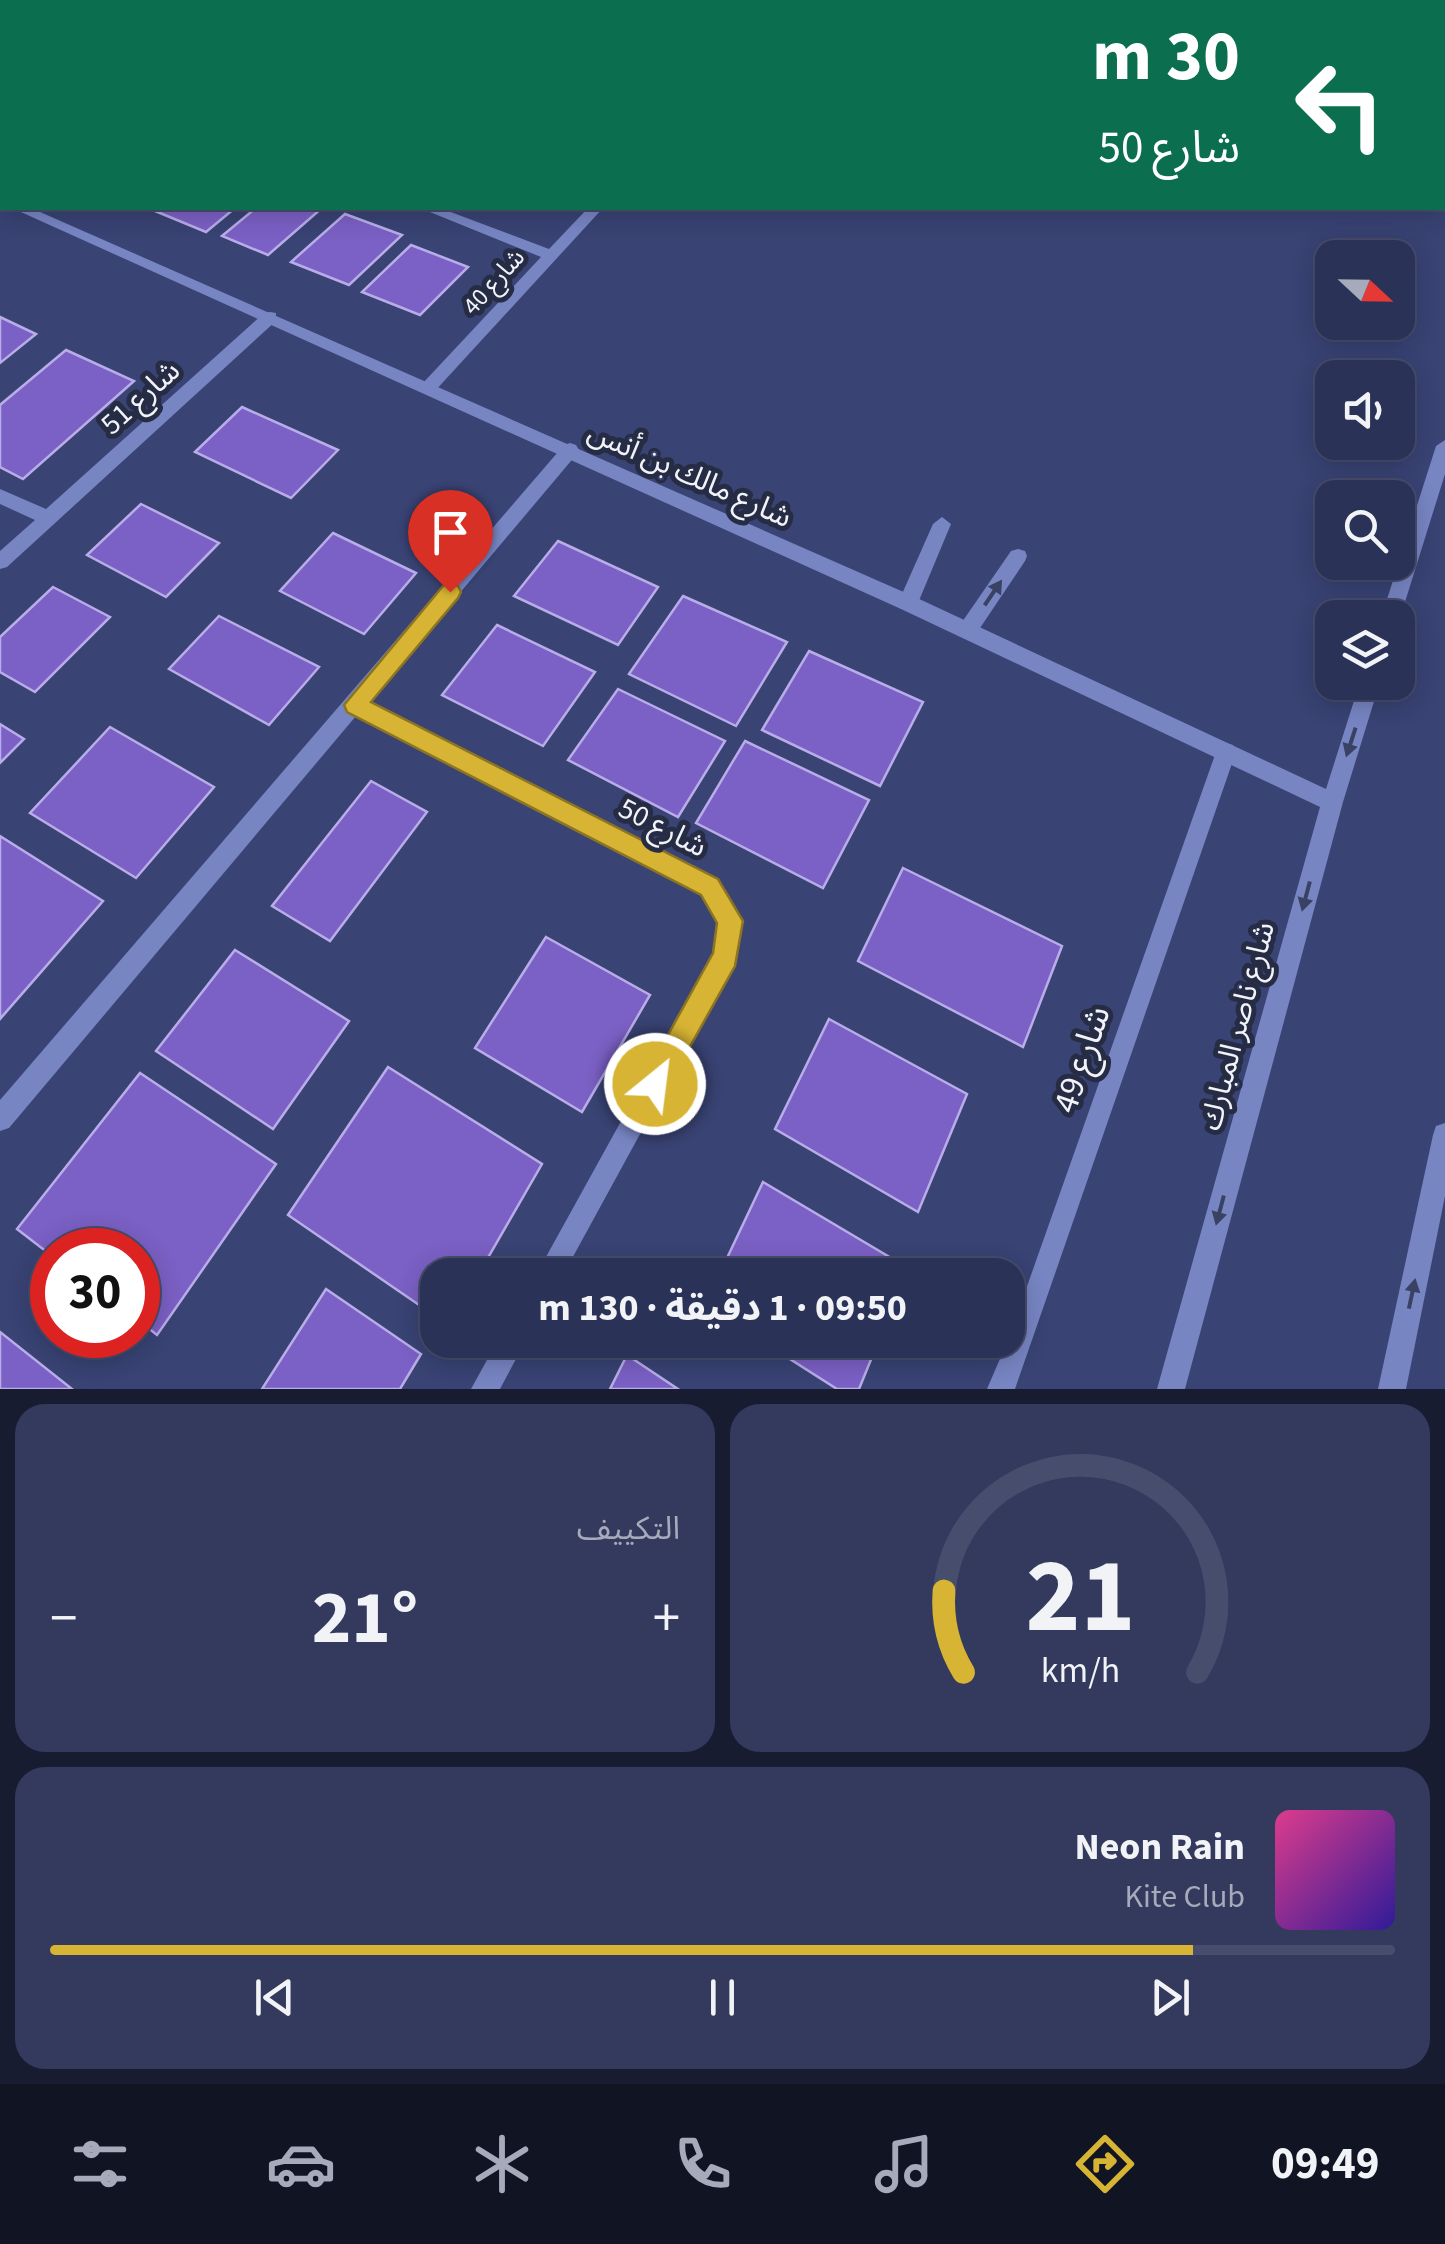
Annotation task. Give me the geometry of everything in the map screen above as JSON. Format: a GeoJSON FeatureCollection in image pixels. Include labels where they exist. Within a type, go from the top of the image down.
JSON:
{"type":"FeatureCollection","features":[{"type":"Feature","properties":{"kind":"street","name":"شارع مالك بن أنس"},"geometry":{"type":"LineString","coordinates":[[25,210],[968,630],[1332,802]]}},
{"type":"Feature","properties":{"kind":"street"},"geometry":{"type":"LineString","coordinates":[[433,210],[550,255]]}},
{"type":"Feature","properties":{"kind":"street","name":"شارع 40"},"geometry":{"type":"LineString","coordinates":[[428,388],[594,210]]}},
{"type":"Feature","properties":{"kind":"street","name":"شارع 51"},"geometry":{"type":"LineString","coordinates":[[0,562],[270,317]]}},
{"type":"Feature","properties":{"kind":"street"},"geometry":{"type":"LineString","coordinates":[[1397,600],[1437,496],[1445,446]]}},
{"type":"Feature","properties":{"kind":"street"},"geometry":{"type":"LineString","coordinates":[[0,1119],[570,450]]}},
{"type":"Feature","properties":{"kind":"street"},"geometry":{"type":"LineString","coordinates":[[0,496],[48,518]]}},
{"type":"Feature","properties":{"kind":"street"},"geometry":{"type":"LineString","coordinates":[[908,603],[942,524]]}},
{"type":"Feature","properties":{"kind":"street"},"geometry":{"type":"LineString","coordinates":[[968,630],[1018,556]]}},
{"type":"Feature","properties":{"kind":"street","name":"شارع ناصر المبارك"},"geometry":{"type":"LineString","coordinates":[[1172,1389],[1332,802],[1364,700]]}},
{"type":"Feature","properties":{"kind":"street","name":"شارع 50"},"geometry":{"type":"LineString","coordinates":[[355,705],[710,887],[730,921],[726,956],[558,1258]]}},
{"type":"Feature","properties":{"kind":"street","name":"شارع 49"},"geometry":{"type":"LineString","coordinates":[[1002,1389],[1226,752]]}},
{"type":"Feature","properties":{"kind":"street"},"geometry":{"type":"LineString","coordinates":[[1392,1389],[1438,1194],[1445,1135]]}},
{"type":"Feature","properties":{"kind":"street"},"geometry":{"type":"LineString","coordinates":[[486,1389],[502,1358]]}},
{"type":"Feature","properties":{"kind":"building"},"geometry":{"type":"Polygon","coordinates":[[[157,210],[233,210],[206,232],[157,210]]]}},
{"type":"Feature","properties":{"kind":"building"},"geometry":{"type":"Polygon","coordinates":[[[254,210],[320,210],[268,255],[222,236],[254,210]]]}},
{"type":"Feature","properties":{"kind":"building"},"geometry":{"type":"Polygon","coordinates":[[[345,214],[402,235],[349,285],[291,262],[345,214]]]}},
{"type":"Feature","properties":{"kind":"building"},"geometry":{"type":"Polygon","coordinates":[[[411,245],[468,267],[420,315],[362,292],[411,245]]]}},
{"type":"Feature","properties":{"kind":"building"},"geometry":{"type":"Polygon","coordinates":[[[0,317],[36,334],[0,363],[0,317]]]}},
{"type":"Feature","properties":{"kind":"building"},"geometry":{"type":"Polygon","coordinates":[[[66,350],[134,381],[23,479],[0,467],[0,405],[66,350]]]}},
{"type":"Feature","properties":{"kind":"building"},"geometry":{"type":"Polygon","coordinates":[[[242,407],[338,450],[291,498],[195,452],[242,407]]]}},
{"type":"Feature","properties":{"kind":"building"},"geometry":{"type":"Polygon","coordinates":[[[141,504],[219,543],[166,597],[87,555],[141,504]]]}},
{"type":"Feature","properties":{"kind":"building"},"geometry":{"type":"Polygon","coordinates":[[[333,533],[416,573],[364,634],[280,591],[333,533]]]}},
{"type":"Feature","properties":{"kind":"building"},"geometry":{"type":"Polygon","coordinates":[[[558,541],[658,587],[618,645],[514,596],[558,541]]]}},
{"type":"Feature","properties":{"kind":"building"},"geometry":{"type":"Polygon","coordinates":[[[53,587],[110,617],[35,692],[0,672],[0,637],[53,587]]]}},
{"type":"Feature","properties":{"kind":"building"},"geometry":{"type":"Polygon","coordinates":[[[683,596],[787,642],[736,726],[629,674],[683,596]]]}},
{"type":"Feature","properties":{"kind":"building"},"geometry":{"type":"Polygon","coordinates":[[[219,616],[319,667],[269,725],[169,669],[219,616]]]}},
{"type":"Feature","properties":{"kind":"building"},"geometry":{"type":"Polygon","coordinates":[[[497,625],[595,672],[543,746],[442,695],[497,625]]]}},
{"type":"Feature","properties":{"kind":"building"},"geometry":{"type":"Polygon","coordinates":[[[809,651],[923,702],[880,786],[762,730],[809,651]]]}},
{"type":"Feature","properties":{"kind":"building"},"geometry":{"type":"Polygon","coordinates":[[[618,689],[725,741],[678,817],[568,760],[618,689]]]}},
{"type":"Feature","properties":{"kind":"building"},"geometry":{"type":"Polygon","coordinates":[[[0,724],[24,739],[0,763],[0,724]]]}},
{"type":"Feature","properties":{"kind":"building"},"geometry":{"type":"Polygon","coordinates":[[[110,727],[214,787],[136,878],[30,813],[110,727]]]}},
{"type":"Feature","properties":{"kind":"building"},"geometry":{"type":"Polygon","coordinates":[[[745,741],[869,800],[823,888],[696,823],[745,741]]]}},
{"type":"Feature","properties":{"kind":"building"},"geometry":{"type":"Polygon","coordinates":[[[371,781],[427,812],[330,941],[272,906],[371,781]]]}},
{"type":"Feature","properties":{"kind":"building"},"geometry":{"type":"Polygon","coordinates":[[[0,836],[103,901],[0,1019],[0,836]]]}},
{"type":"Feature","properties":{"kind":"building"},"geometry":{"type":"Polygon","coordinates":[[[903,868],[1062,946],[1023,1047],[858,961],[903,868]]]}},
{"type":"Feature","properties":{"kind":"building"},"geometry":{"type":"Polygon","coordinates":[[[546,937],[650,995],[582,1112],[475,1048],[546,937]]]}},
{"type":"Feature","properties":{"kind":"building"},"geometry":{"type":"Polygon","coordinates":[[[235,950],[349,1021],[273,1129],[156,1051],[235,950]]]}},
{"type":"Feature","properties":{"kind":"building"},"geometry":{"type":"Polygon","coordinates":[[[829,1019],[967,1094],[918,1212],[775,1129],[829,1019]]]}},
{"type":"Feature","properties":{"kind":"building"},"geometry":{"type":"Polygon","coordinates":[[[388,1067],[542,1164],[488,1258],[420,1258],[420,1306],[288,1215],[388,1067]]]}},
{"type":"Feature","properties":{"kind":"building"},"geometry":{"type":"Polygon","coordinates":[[[140,1073],[276,1164],[160,1331],[160,1228],[30,1228],[30,1239],[17,1229],[140,1073]]]}},
{"type":"Feature","properties":{"kind":"building"},"geometry":{"type":"Polygon","coordinates":[[[763,1182],[891,1258],[727,1258],[763,1182]]]}},
{"type":"Feature","properties":{"kind":"building"},"geometry":{"type":"Polygon","coordinates":[[[326,1289],[420,1353],[400,1389],[262,1389],[326,1289]]]}},
{"type":"Feature","properties":{"kind":"building"},"geometry":{"type":"Polygon","coordinates":[[[0,1332],[72,1389],[0,1389],[0,1332]]]}},
{"type":"Feature","properties":{"kind":"building"},"geometry":{"type":"Polygon","coordinates":[[[626,1358],[632,1358],[678,1389],[610,1389],[626,1358]]]}},
{"type":"Feature","properties":{"kind":"building"},"geometry":{"type":"Polygon","coordinates":[[[788,1358],[872,1358],[859,1389],[837,1389],[788,1358]]]}},
{"type":"Feature","properties":{"kind":"route"},"geometry":{"type":"LineString","coordinates":[[450,592],[355,705],[710,887],[730,921],[726,956],[655,1084]]}}]}
